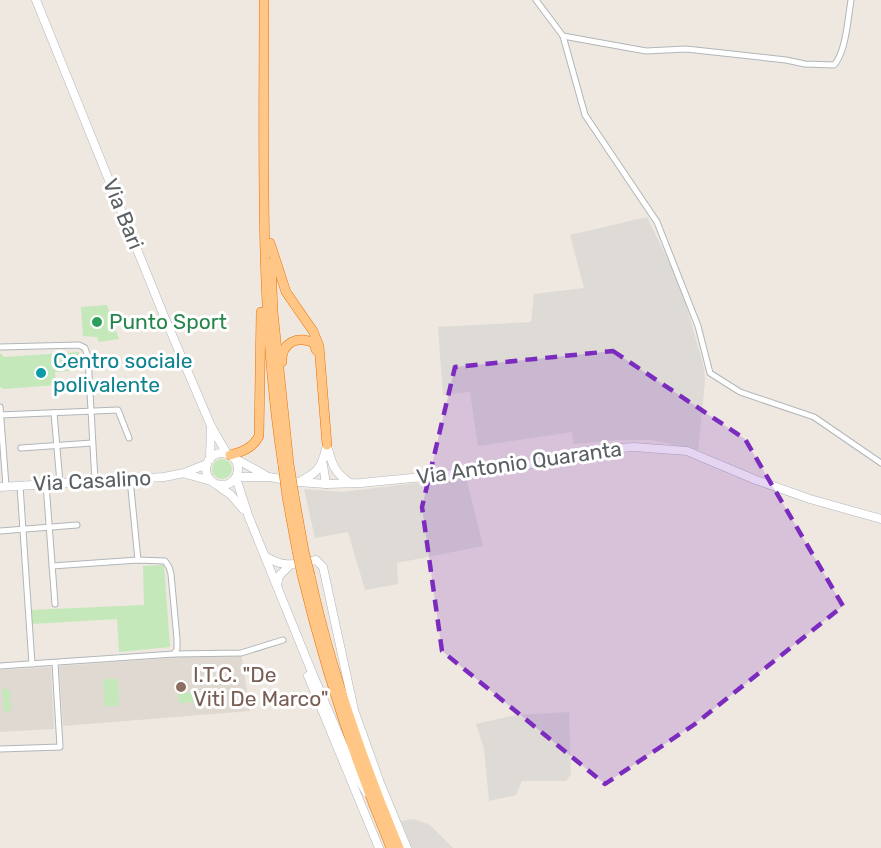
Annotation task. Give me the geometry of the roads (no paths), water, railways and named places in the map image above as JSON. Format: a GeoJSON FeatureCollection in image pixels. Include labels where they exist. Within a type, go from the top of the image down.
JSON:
{"type":"FeatureCollection","features":[{"type":"Feature","properties":{"kind":"highway"},"geometry":{"type":"LineString","coordinates":[[264,0],[266,316],[290,496],[306,575],[341,718],[390,848]]}},
{"type":"Feature","properties":{"kind":"highway"},"geometry":{"type":"LineString","coordinates":[[270,0],[270,243],[273,312],[283,410]]}},
{"type":"Feature","properties":{"kind":"highway"},"geometry":{"type":"LineString","coordinates":[[230,456],[256,442],[260,430],[261,244],[264,193]]}},
{"type":"Feature","properties":{"kind":"highway"},"geometry":{"type":"LineString","coordinates":[[270,243],[286,292],[313,332],[319,346],[327,446]]}},
{"type":"Feature","properties":{"kind":"highway"},"geometry":{"type":"LineString","coordinates":[[286,465],[282,355],[288,344],[296,339],[306,339],[314,343],[321,365]]}},
{"type":"Feature","properties":{"kind":"highway"},"geometry":{"type":"LineString","coordinates":[[306,575],[347,714],[373,787],[399,848]]}},
{"type":"Feature","properties":{"kind":"main road","name":"Via Bari"},"geometry":{"type":"LineString","coordinates":[[36,0],[164,316],[212,426],[230,456]]}},
{"type":"Feature","properties":{"kind":"main road"},"geometry":{"type":"LineString","coordinates":[[212,426],[206,470],[212,482],[231,495],[248,515]]}},
{"type":"Feature","properties":{"kind":"main road"},"geometry":{"type":"LineString","coordinates":[[326,484],[331,476],[332,465],[327,446]]}},
{"type":"Feature","properties":{"kind":"main road"},"geometry":{"type":"LineString","coordinates":[[326,484],[323,465],[327,446]]}},
{"type":"Feature","properties":{"kind":"main road","name":"Via Antonio Quaranta"},"geometry":{"type":"LineString","coordinates":[[269,477],[298,482],[351,484],[514,468],[594,450],[634,447],[687,451],[756,480],[810,499],[881,519]]}},
{"type":"Feature","properties":{"kind":"main road"},"geometry":{"type":"LineString","coordinates":[[208,461],[215,455],[230,456],[269,477]]}},
{"type":"Feature","properties":{"kind":"main road"},"geometry":{"type":"LineString","coordinates":[[230,456],[238,465],[236,477],[248,515],[297,637],[355,773],[371,800]]}},
{"type":"Feature","properties":{"kind":"main road","name":"Via Casalino"},"geometry":{"type":"LineString","coordinates":[[3,487],[164,477],[184,473],[208,461]]}},
{"type":"Feature","properties":{"kind":"main road"},"geometry":{"type":"LineString","coordinates":[[298,482],[323,465]]}},
{"type":"Feature","properties":{"kind":"main road"},"geometry":{"type":"LineString","coordinates":[[332,465],[341,477],[351,484]]}},
{"type":"Feature","properties":{"kind":"main road","name":"Via Casalino"},"geometry":{"type":"LineString","coordinates":[[184,473],[212,482]]}},
{"type":"Feature","properties":{"kind":"main road"},"geometry":{"type":"LineString","coordinates":[[212,482],[227,485],[236,477],[269,477]]}},
{"type":"Feature","properties":{"kind":"main road"},"geometry":{"type":"LineString","coordinates":[[265,556],[290,565],[316,560],[323,567],[354,710],[380,783],[407,848]]}},
{"type":"Feature","properties":{"kind":"main road"},"geometry":{"type":"LineString","coordinates":[[277,584],[279,576],[290,565]]}},
{"type":"Feature","properties":{"kind":"main road"},"geometry":{"type":"LineString","coordinates":[[297,637],[308,676],[379,848]]}},
{"type":"Feature","properties":{"kind":"street"},"geometry":{"type":"LineString","coordinates":[[536,0],[563,36],[585,115],[657,222],[698,326],[710,374],[740,392],[814,417],[881,463]]}},
{"type":"Feature","properties":{"kind":"street"},"geometry":{"type":"LineString","coordinates":[[563,36],[646,51],[686,49],[805,64],[834,65],[842,50],[851,0]]}},
{"type":"Feature","properties":{"kind":"street"},"geometry":{"type":"LineString","coordinates":[[0,347],[79,345],[85,348],[88,357],[95,481]]}},
{"type":"Feature","properties":{"kind":"street"},"geometry":{"type":"LineString","coordinates":[[0,407],[3,487]]}},
{"type":"Feature","properties":{"kind":"street"},"geometry":{"type":"LineString","coordinates":[[0,415],[118,410],[129,438]]}},
{"type":"Feature","properties":{"kind":"street"},"geometry":{"type":"LineString","coordinates":[[54,413],[60,483]]}},
{"type":"Feature","properties":{"kind":"street"},"geometry":{"type":"LineString","coordinates":[[21,448],[92,443]]}},
{"type":"Feature","properties":{"kind":"street"},"geometry":{"type":"LineString","coordinates":[[130,479],[138,560]]}},
{"type":"Feature","properties":{"kind":"street"},"geometry":{"type":"LineString","coordinates":[[46,484],[55,604]]}},
{"type":"Feature","properties":{"kind":"street"},"geometry":{"type":"LineString","coordinates":[[20,486],[32,664]]}},
{"type":"Feature","properties":{"kind":"street"},"geometry":{"type":"LineString","coordinates":[[0,531],[77,525]]}},
{"type":"Feature","properties":{"kind":"street"},"geometry":{"type":"LineString","coordinates":[[52,566],[160,559],[165,561],[169,567],[177,639],[177,649],[174,654]]}},
{"type":"Feature","properties":{"kind":"street"},"geometry":{"type":"LineString","coordinates":[[54,592],[63,591]]}},
{"type":"Feature","properties":{"kind":"street"},"geometry":{"type":"LineString","coordinates":[[0,666],[174,654],[241,653],[283,640]]}},
{"type":"Feature","properties":{"kind":"street"},"geometry":{"type":"LineString","coordinates":[[0,749],[60,747],[55,663]]}},
{"type":"Feature","properties":{"kind":"place","name":"Punto Sport"},"geometry":{"type":"Point","coordinates":[97,322]}},
{"type":"Feature","properties":{"kind":"place","name":"Centro sociale polivalente"},"geometry":{"type":"Point","coordinates":[41,373]}},
{"type":"Feature","properties":{"kind":"place","name":"I.T.C. \"De Viti De Marco\""},"geometry":{"type":"Point","coordinates":[181,687]}}]}
